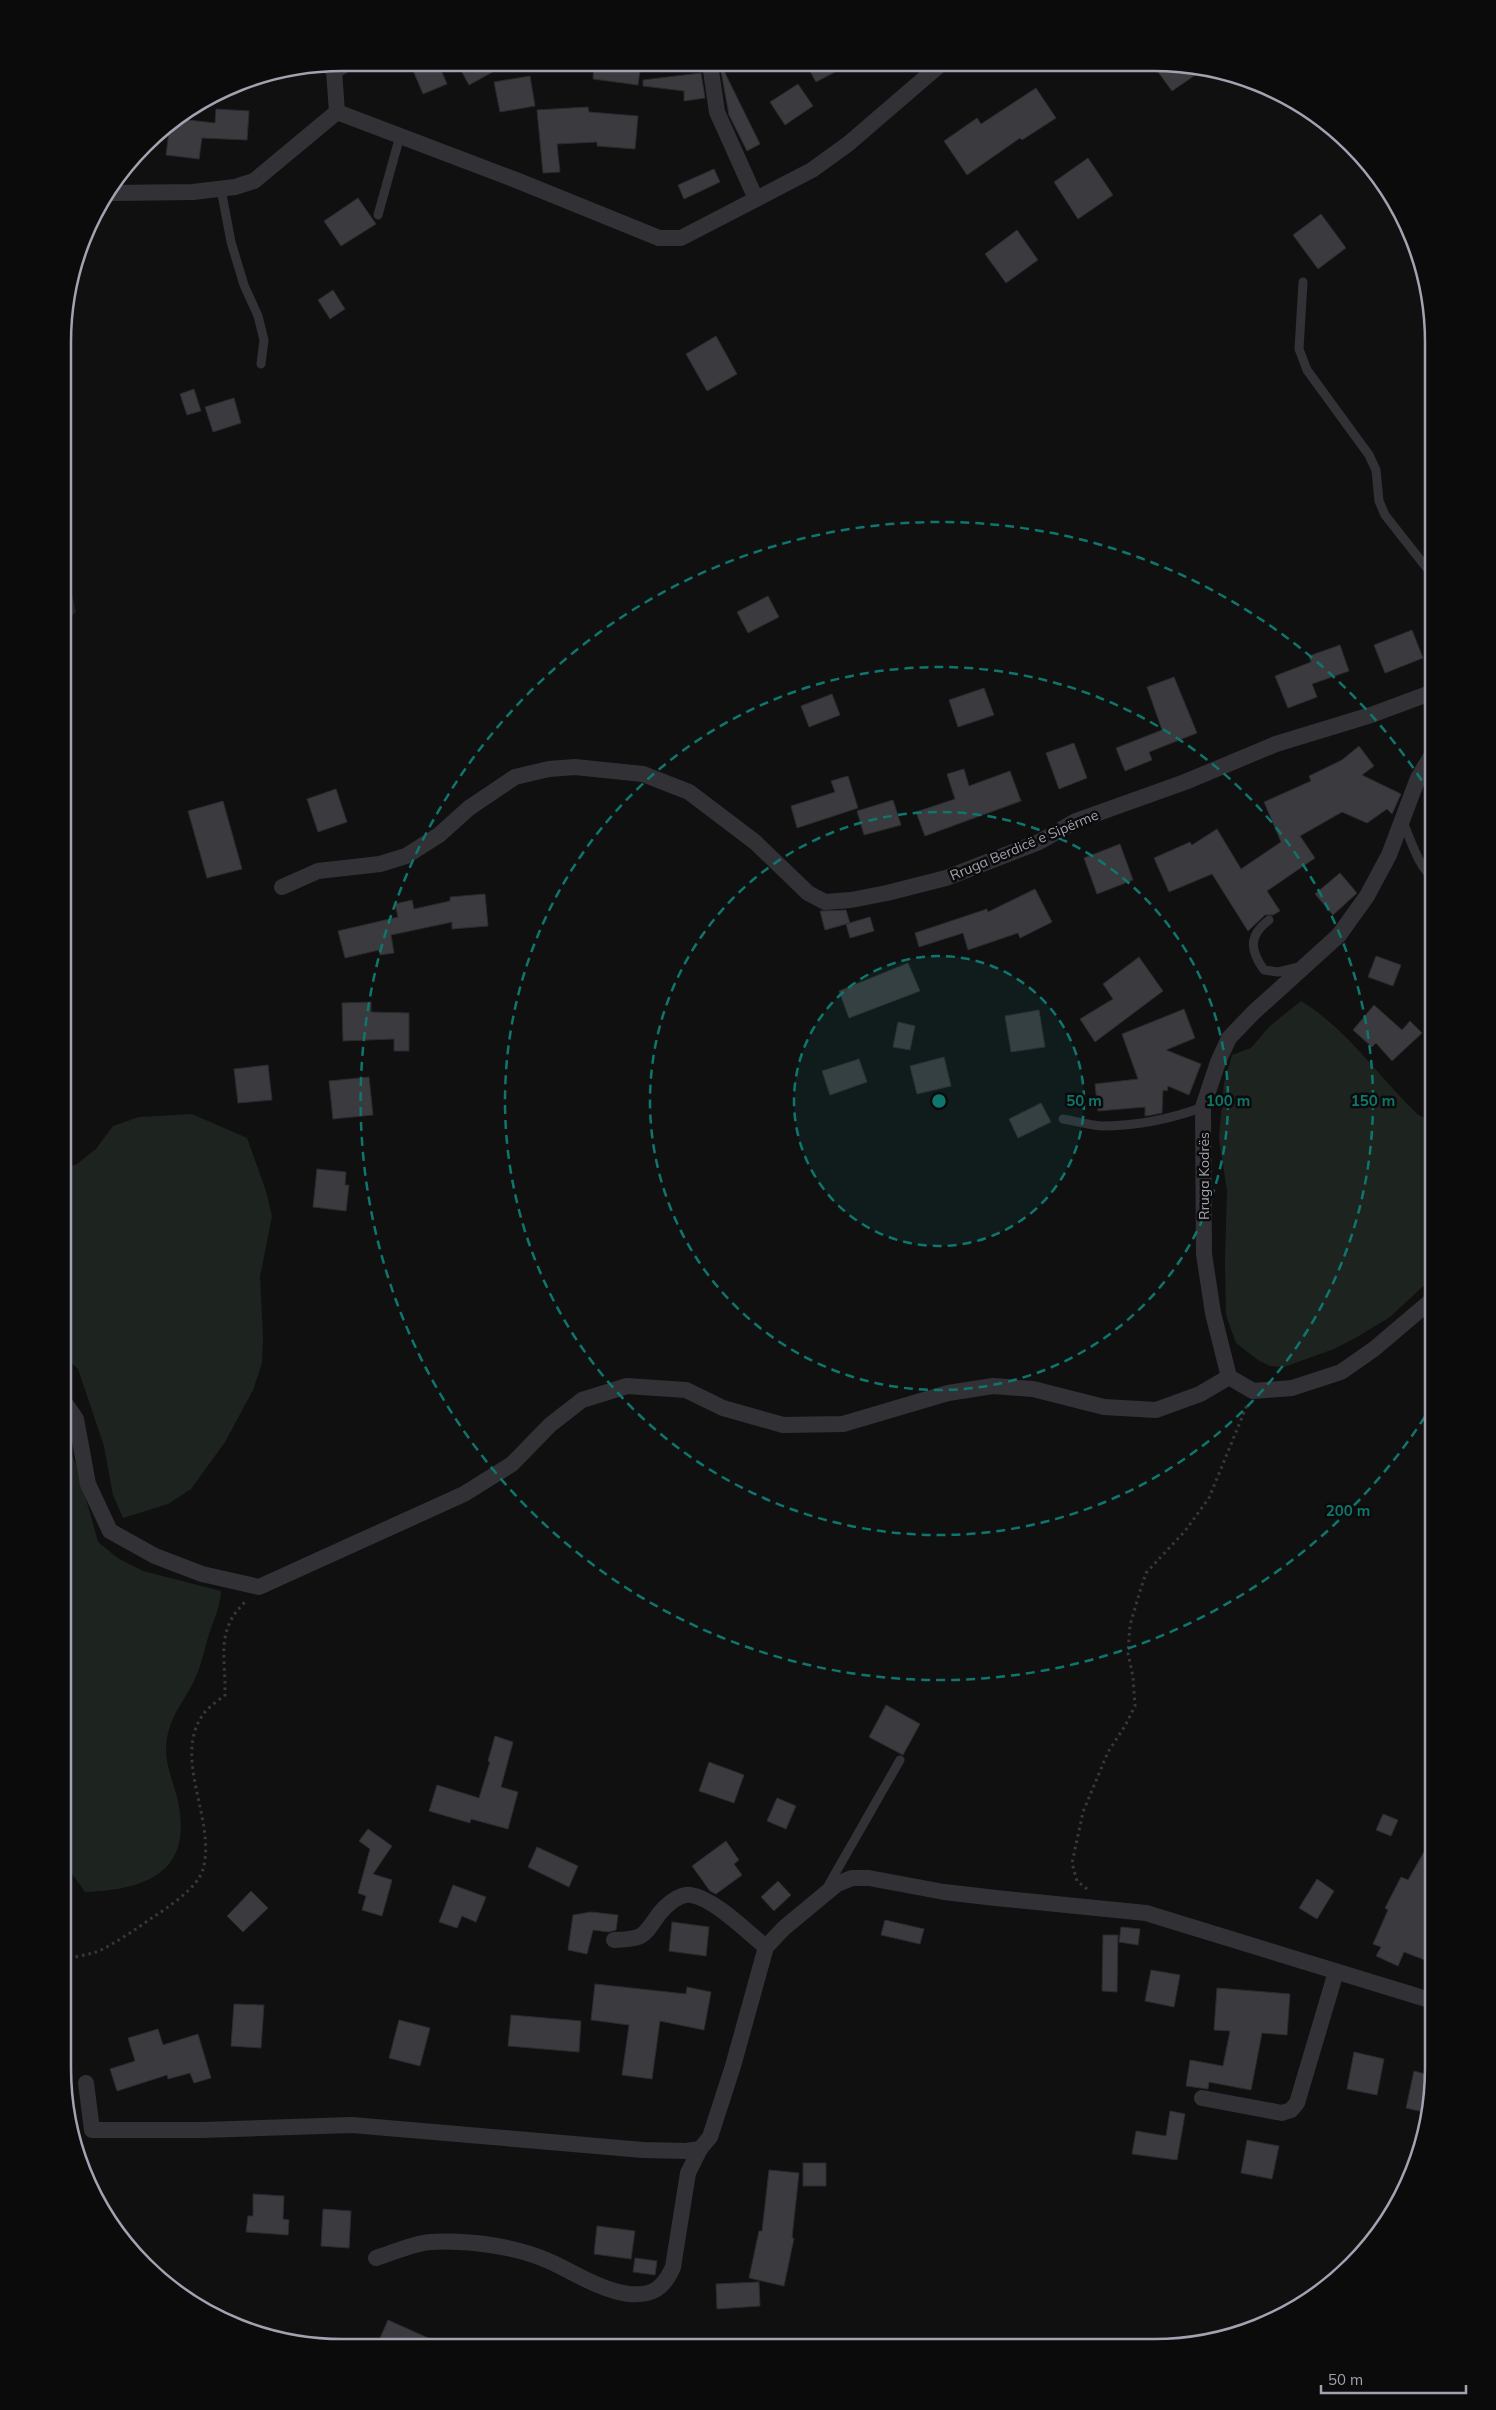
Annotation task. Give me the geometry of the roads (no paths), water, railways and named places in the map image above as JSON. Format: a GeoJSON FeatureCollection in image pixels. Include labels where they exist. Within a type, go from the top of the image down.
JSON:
{"type":"FeatureCollection","features":[{"type":"Feature","properties":{"kind":"street"},"geometry":{"type":"LineString","coordinates":[[711,71],[717,112],[756,199]]}},
{"type":"Feature","properties":{"kind":"street"},"geometry":{"type":"LineString","coordinates":[[337,112],[596,211],[659,238],[682,238],[812,170],[848,144],[933,71]]}},
{"type":"Feature","properties":{"kind":"street"},"geometry":{"type":"LineString","coordinates":[[331,72],[337,112]]}},
{"type":"Feature","properties":{"kind":"street"},"geometry":{"type":"LineString","coordinates":[[117,192],[193,192],[221,189],[254,181],[337,112]]}},
{"type":"Feature","properties":{"kind":"street","name":"Rruga Berdicë e Sipërme"},"geometry":{"type":"LineString","coordinates":[[282,887],[318,872],[380,864],[406,856],[439,835],[470,808],[515,778],[549,769],[575,767],[643,774],[690,792],[755,842],[808,893],[825,902],[851,900],[946,878],[1039,842],[1076,821],[1185,782],[1276,744],[1371,716],[1425,695]]}},
{"type":"Feature","properties":{"kind":"street","name":"Rruga Kodrës"},"geometry":{"type":"LineString","coordinates":[[1229,1377],[1213,1313],[1204,1254],[1203,1107],[1218,1062],[1229,1038],[1339,935],[1366,896],[1389,855],[1418,778],[1425,766]]}},
{"type":"Feature","properties":{"kind":"street"},"geometry":{"type":"LineString","coordinates":[[71,1412],[76,1419],[88,1484],[110,1531],[155,1556],[202,1574],[259,1587],[464,1494],[512,1464],[550,1425],[582,1400],[627,1386],[686,1390],[723,1408],[783,1425],[844,1424],[948,1393],[993,1386],[1033,1389],[1104,1407],[1156,1410],[1200,1394],[1229,1377],[1253,1391],[1292,1388],[1341,1372],[1374,1350],[1425,1306]]}},
{"type":"Feature","properties":{"kind":"street"},"geometry":{"type":"LineString","coordinates":[[376,2258],[429,2242],[466,2243],[536,2256],[611,2290],[628,2294],[644,2294],[657,2290],[667,2281],[673,2267],[688,2173],[700,2149],[710,2137],[728,2084],[766,1947],[784,1928],[837,1884],[852,1878],[869,1878],[944,1892],[1137,1912],[1176,1921],[1336,1972],[1425,1996]]}},
{"type":"Feature","properties":{"kind":"street"},"geometry":{"type":"LineString","coordinates":[[614,1940],[632,1939],[646,1935],[661,1911],[678,1897],[690,1895],[709,1902],[766,1947]]}},
{"type":"Feature","properties":{"kind":"street"},"geometry":{"type":"LineString","coordinates":[[1202,2098],[1282,2113],[1291,2110],[1297,2103],[1336,1972]]}},
{"type":"Feature","properties":{"kind":"street"},"geometry":{"type":"LineString","coordinates":[[86,2083],[92,2130],[202,2130],[352,2125],[643,2150],[686,2151],[700,2149]]}},
{"type":"Feature","properties":{"kind":"lane"},"geometry":{"type":"LineString","coordinates":[[378,215],[400,136]]}},
{"type":"Feature","properties":{"kind":"lane"},"geometry":{"type":"LineString","coordinates":[[221,189],[231,242],[244,285],[258,316],[264,340],[261,364]]}},
{"type":"Feature","properties":{"kind":"lane"},"geometry":{"type":"LineString","coordinates":[[1303,282],[1299,350],[1307,370],[1369,456],[1376,470],[1379,501],[1385,515],[1425,566]]}},
{"type":"Feature","properties":{"kind":"lane"},"geometry":{"type":"LineString","coordinates":[[1402,819],[1425,868]]}},
{"type":"Feature","properties":{"kind":"lane"},"geometry":{"type":"LineString","coordinates":[[1269,920],[1257,929],[1253,942],[1256,958],[1264,970],[1278,972],[1306,965]]}},
{"type":"Feature","properties":{"kind":"lane"},"geometry":{"type":"LineString","coordinates":[[1063,1119],[1100,1126],[1141,1123],[1177,1117],[1203,1107]]}},
{"type":"Feature","properties":{"kind":"lane"},"geometry":{"type":"LineString","coordinates":[[823,1896],[900,1760]]}}]}
